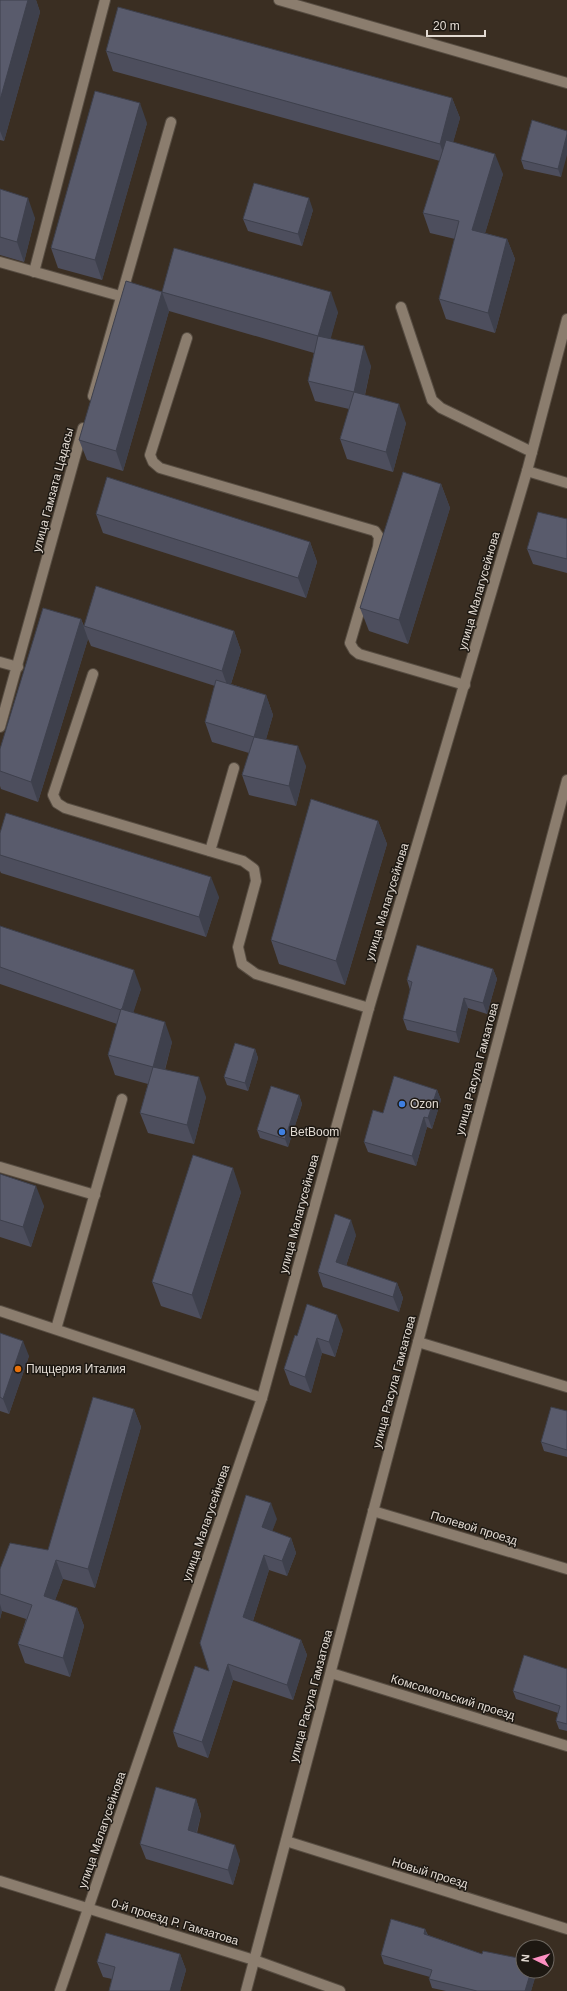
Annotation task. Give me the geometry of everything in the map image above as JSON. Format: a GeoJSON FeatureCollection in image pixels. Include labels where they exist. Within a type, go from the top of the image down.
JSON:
{"type":"FeatureCollection","features":[{"type":"Feature","properties":{"kind":"street"},"geometry":{"type":"LineString","coordinates":[[34,272],[105,0]]}},
{"type":"Feature","properties":{"kind":"street"},"geometry":{"type":"LineString","coordinates":[[279,0],[567,84]]}},
{"type":"Feature","properties":{"kind":"street"},"geometry":{"type":"LineString","coordinates":[[91,402],[120,296],[171,122]]}},
{"type":"Feature","properties":{"kind":"street"},"geometry":{"type":"LineString","coordinates":[[0,262],[120,296]]}},
{"type":"Feature","properties":{"kind":"street"},"geometry":{"type":"LineString","coordinates":[[401,307],[432,400],[441,408],[532,452]]}},
{"type":"Feature","properties":{"kind":"street","name":"улица Малагусейнова"},"geometry":{"type":"LineString","coordinates":[[60,1991],[262,1398],[369,1008],[527,471],[567,319]]}},
{"type":"Feature","properties":{"kind":"street"},"geometry":{"type":"LineString","coordinates":[[187,338],[150,455],[152,462],[160,468],[375,531],[379,537],[378,547],[350,643],[354,650],[359,654],[465,685]]}},
{"type":"Feature","properties":{"kind":"street","name":"улица Гамзата Цадасы"},"geometry":{"type":"LineString","coordinates":[[0,727],[18,667],[86,417]]}},
{"type":"Feature","properties":{"kind":"street"},"geometry":{"type":"LineString","coordinates":[[527,471],[567,483]]}},
{"type":"Feature","properties":{"kind":"street"},"geometry":{"type":"LineString","coordinates":[[0,662],[18,667]]}},
{"type":"Feature","properties":{"kind":"street"},"geometry":{"type":"LineString","coordinates":[[93,674],[54,795],[57,803],[65,808],[243,861],[254,869],[256,881],[238,947],[242,964],[256,974],[369,1008]]}},
{"type":"Feature","properties":{"kind":"street"},"geometry":{"type":"LineString","coordinates":[[210,851],[234,768]]}},
{"type":"Feature","properties":{"kind":"street","name":"улица Расула Гамзатова"},"geometry":{"type":"LineString","coordinates":[[246,1991],[567,780]]}},
{"type":"Feature","properties":{"kind":"street"},"geometry":{"type":"LineString","coordinates":[[56,1329],[122,1099]]}},
{"type":"Feature","properties":{"kind":"street"},"geometry":{"type":"LineString","coordinates":[[0,1167],[94,1195]]}},
{"type":"Feature","properties":{"kind":"street"},"geometry":{"type":"LineString","coordinates":[[0,1311],[262,1398]]}},
{"type":"Feature","properties":{"kind":"street"},"geometry":{"type":"LineString","coordinates":[[418,1342],[567,1387]]}},
{"type":"Feature","properties":{"kind":"street","name":"Полевой проезд"},"geometry":{"type":"LineString","coordinates":[[373,1511],[567,1569]]}},
{"type":"Feature","properties":{"kind":"street","name":"Комсомольский проезд"},"geometry":{"type":"LineString","coordinates":[[330,1673],[567,1746]]}},
{"type":"Feature","properties":{"kind":"street","name":"Новый проезд"},"geometry":{"type":"LineString","coordinates":[[286,1841],[567,1929]]}},
{"type":"Feature","properties":{"kind":"street","name":"0-й проезд Р. Гамзатова"},"geometry":{"type":"LineString","coordinates":[[0,1881],[254,1960],[340,1991]]}},
{"type":"Feature","properties":{"kind":"building"},"geometry":{"type":"Polygon","coordinates":[[[0,0],[28,0],[0,100],[0,0]]]}},
{"type":"Feature","properties":{"kind":"building"},"geometry":{"type":"Polygon","coordinates":[[[118,7],[452,98],[440,144],[106,51],[118,7]]]}},
{"type":"Feature","properties":{"kind":"building"},"geometry":{"type":"Polygon","coordinates":[[[95,91],[140,103],[95,260],[51,248],[95,91]]]}},
{"type":"Feature","properties":{"kind":"building"},"geometry":{"type":"Polygon","coordinates":[[[532,120],[567,131],[558,169],[521,160],[532,120]]]}},
{"type":"Feature","properties":{"kind":"building"},"geometry":{"type":"Polygon","coordinates":[[[446,140],[495,154],[472,230],[507,239],[488,313],[439,299],[459,221],[423,213],[446,140]]]}},
{"type":"Feature","properties":{"kind":"building"},"geometry":{"type":"Polygon","coordinates":[[[254,183],[309,198],[298,234],[243,219],[254,183]]]}},
{"type":"Feature","properties":{"kind":"building"},"geometry":{"type":"Polygon","coordinates":[[[0,189],[28,198],[17,242],[0,237],[0,189]]]}},
{"type":"Feature","properties":{"kind":"building"},"geometry":{"type":"Polygon","coordinates":[[[174,248],[331,292],[318,336],[162,292],[174,248]]]}},
{"type":"Feature","properties":{"kind":"building"},"geometry":{"type":"Polygon","coordinates":[[[126,281],[162,292],[116,451],[79,440],[126,281]]]}},
{"type":"Feature","properties":{"kind":"building"},"geometry":{"type":"Polygon","coordinates":[[[318,336],[364,346],[354,392],[308,381],[318,336]]]}},
{"type":"Feature","properties":{"kind":"building"},"geometry":{"type":"Polygon","coordinates":[[[354,392],[399,404],[386,452],[340,439],[354,392]]]}},
{"type":"Feature","properties":{"kind":"building"},"geometry":{"type":"Polygon","coordinates":[[[403,472],[441,484],[399,620],[360,608],[403,472]]]}},
{"type":"Feature","properties":{"kind":"building"},"geometry":{"type":"Polygon","coordinates":[[[107,477],[310,542],[298,578],[96,514],[107,477]]]}},
{"type":"Feature","properties":{"kind":"building"},"geometry":{"type":"Polygon","coordinates":[[[538,512],[567,519],[567,559],[527,549],[538,512]]]}},
{"type":"Feature","properties":{"kind":"building"},"geometry":{"type":"Polygon","coordinates":[[[96,586],[234,631],[222,671],[84,626],[96,586]]]}},
{"type":"Feature","properties":{"kind":"building"},"geometry":{"type":"Polygon","coordinates":[[[43,608],[81,619],[31,782],[0,771],[0,749],[43,608]]]}},
{"type":"Feature","properties":{"kind":"building"},"geometry":{"type":"Polygon","coordinates":[[[216,680],[266,695],[254,737],[205,722],[216,680]]]}},
{"type":"Feature","properties":{"kind":"building"},"geometry":{"type":"Polygon","coordinates":[[[254,737],[298,746],[289,786],[242,775],[254,737]]]}},
{"type":"Feature","properties":{"kind":"building"},"geometry":{"type":"Polygon","coordinates":[[[311,799],[378,821],[336,961],[271,940],[311,799]]]}},
{"type":"Feature","properties":{"kind":"building"},"geometry":{"type":"Polygon","coordinates":[[[6,813],[211,877],[199,917],[0,855],[0,833],[6,813]]]}},
{"type":"Feature","properties":{"kind":"building"},"geometry":{"type":"Polygon","coordinates":[[[0,926],[134,970],[122,1009],[121,1010],[0,967],[0,926]]]}},
{"type":"Feature","properties":{"kind":"building"},"geometry":{"type":"Polygon","coordinates":[[[417,945],[493,969],[483,1003],[464,998],[456,1032],[403,1019],[412,982],[407,980],[417,945]]]}},
{"type":"Feature","properties":{"kind":"building"},"geometry":{"type":"Polygon","coordinates":[[[121,1009],[165,1022],[153,1067],[108,1055],[121,1009]]]}},
{"type":"Feature","properties":{"kind":"building"},"geometry":{"type":"Polygon","coordinates":[[[235,1043],[255,1049],[245,1083],[224,1077],[235,1043]]]}},
{"type":"Feature","properties":{"kind":"building"},"geometry":{"type":"Polygon","coordinates":[[[153,1067],[199,1077],[187,1125],[140,1113],[153,1067]]]}},
{"type":"Feature","properties":{"kind":"building"},"geometry":{"type":"Polygon","coordinates":[[[394,1076],[437,1090],[428,1118],[424,1117],[412,1156],[364,1142],[373,1110],[383,1113],[394,1076]]]}},
{"type":"Feature","properties":{"kind":"building"},"geometry":{"type":"Polygon","coordinates":[[[271,1086],[299,1095],[285,1139],[257,1130],[271,1086]]]}},
{"type":"Feature","properties":{"kind":"building"},"geometry":{"type":"Polygon","coordinates":[[[193,1155],[233,1168],[192,1295],[152,1282],[193,1155]]]}},
{"type":"Feature","properties":{"kind":"building"},"geometry":{"type":"Polygon","coordinates":[[[0,1174],[36,1186],[23,1227],[0,1220],[0,1174]]]}},
{"type":"Feature","properties":{"kind":"building"},"geometry":{"type":"Polygon","coordinates":[[[335,1214],[351,1220],[336,1262],[397,1283],[393,1297],[318,1272],[335,1214]]]}},
{"type":"Feature","properties":{"kind":"building"},"geometry":{"type":"Polygon","coordinates":[[[307,1304],[337,1315],[329,1342],[317,1338],[305,1377],[284,1369],[295,1335],[297,1336],[307,1304]]]}},
{"type":"Feature","properties":{"kind":"building"},"geometry":{"type":"Polygon","coordinates":[[[0,1333],[23,1341],[3,1399],[0,1397],[0,1333]]]}},
{"type":"Feature","properties":{"kind":"building"},"geometry":{"type":"Polygon","coordinates":[[[93,1397],[134,1409],[88,1569],[56,1560],[44,1596],[77,1608],[63,1658],[18,1644],[32,1605],[0,1594],[0,1569],[10,1543],[48,1550],[93,1397]]]}},
{"type":"Feature","properties":{"kind":"building"},"geometry":{"type":"Polygon","coordinates":[[[551,1407],[567,1411],[567,1450],[541,1442],[551,1407]]]}},
{"type":"Feature","properties":{"kind":"building"},"geometry":{"type":"Polygon","coordinates":[[[246,1495],[271,1503],[262,1527],[291,1538],[282,1561],[264,1555],[243,1617],[301,1640],[287,1685],[228,1664],[202,1742],[173,1732],[195,1666],[209,1671],[200,1643],[246,1495]]]}},
{"type":"Feature","properties":{"kind":"building"},"geometry":{"type":"Polygon","coordinates":[[[524,1655],[567,1669],[567,1724],[556,1721],[560,1706],[513,1691],[524,1655]]]}},
{"type":"Feature","properties":{"kind":"building"},"geometry":{"type":"Polygon","coordinates":[[[156,1787],[196,1799],[188,1830],[235,1845],[228,1870],[140,1844],[156,1787]]]}},
{"type":"Feature","properties":{"kind":"building"},"geometry":{"type":"Polygon","coordinates":[[[391,1919],[425,1929],[424,1934],[482,1954],[483,1951],[515,1957],[515,1979],[529,1979],[525,1991],[477,1991],[429,1979],[432,1970],[381,1955],[391,1919]]]}},
{"type":"Feature","properties":{"kind":"building"},"geometry":{"type":"Polygon","coordinates":[[[106,1933],[180,1954],[170,1991],[109,1991],[115,1967],[97,1962],[106,1933]]]}},
{"type":"Feature","properties":{"kind":"place","name":"Ozon"},"geometry":{"type":"Point","coordinates":[402,1104]}},
{"type":"Feature","properties":{"kind":"place","name":"BetBoom"},"geometry":{"type":"Point","coordinates":[282,1132]}},
{"type":"Feature","properties":{"kind":"place","name":"Пиццерия Италия"},"geometry":{"type":"Point","coordinates":[18,1369]}}]}
